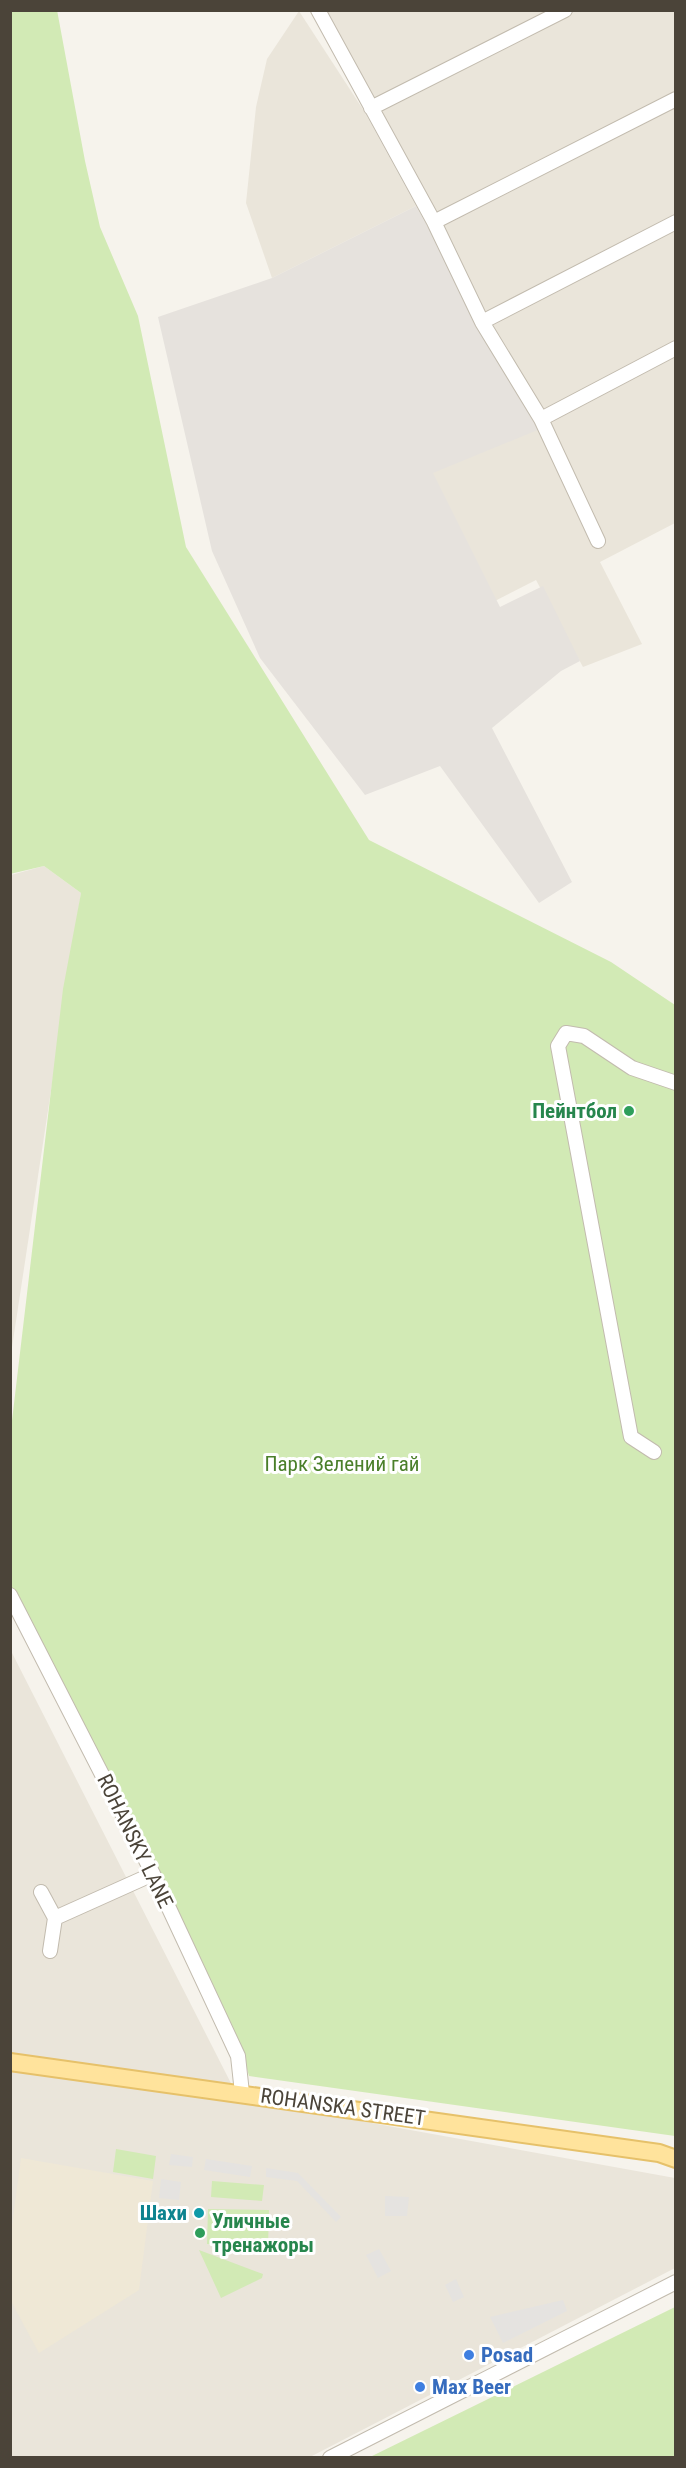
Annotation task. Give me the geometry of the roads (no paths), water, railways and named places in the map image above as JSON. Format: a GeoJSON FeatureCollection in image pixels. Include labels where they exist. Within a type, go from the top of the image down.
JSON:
{"type":"FeatureCollection","features":[{"type":"Feature","properties":{"kind":"main road","name":"ROHANSKA STREET"},"geometry":{"type":"LineString","coordinates":[[10,2062],[242,2093],[670,2156]]}},
{"type":"Feature","properties":{"kind":"street"},"geometry":{"type":"LineString","coordinates":[[318,10],[434,222],[482,322],[540,419],[598,542]]}},
{"type":"Feature","properties":{"kind":"street"},"geometry":{"type":"LineString","coordinates":[[371,108],[564,10]]}},
{"type":"Feature","properties":{"kind":"street"},"geometry":{"type":"LineString","coordinates":[[434,222],[675,99]]}},
{"type":"Feature","properties":{"kind":"street"},"geometry":{"type":"LineString","coordinates":[[482,322],[675,222]]}},
{"type":"Feature","properties":{"kind":"street"},"geometry":{"type":"LineString","coordinates":[[540,419],[675,348]]}},
{"type":"Feature","properties":{"kind":"street"},"geometry":{"type":"LineString","coordinates":[[654,1452],[631,1437],[558,1046],[566,1033],[584,1036],[632,1068],[675,1083]]}},
{"type":"Feature","properties":{"kind":"street","name":"ROHANSKY LANE"},"geometry":{"type":"LineString","coordinates":[[10,1595],[153,1874],[238,2056],[242,2093]]}},
{"type":"Feature","properties":{"kind":"street"},"geometry":{"type":"LineString","coordinates":[[55,1918],[153,1874]]}},
{"type":"Feature","properties":{"kind":"street"},"geometry":{"type":"LineString","coordinates":[[41,1892],[55,1918],[50,1951]]}},
{"type":"Feature","properties":{"kind":"street"},"geometry":{"type":"LineString","coordinates":[[330,2457],[675,2282]]}},
{"type":"Feature","properties":{"kind":"place","name":"Пейнтбол"},"geometry":{"type":"Point","coordinates":[629,1111]}},
{"type":"Feature","properties":{"kind":"place","name":"Шахи"},"geometry":{"type":"Point","coordinates":[199,2213]}},
{"type":"Feature","properties":{"kind":"place","name":"Уличные тренажоры"},"geometry":{"type":"Point","coordinates":[200,2233]}},
{"type":"Feature","properties":{"kind":"place","name":"Posad"},"geometry":{"type":"Point","coordinates":[469,2355]}},
{"type":"Feature","properties":{"kind":"place","name":"Max Beer"},"geometry":{"type":"Point","coordinates":[420,2387]}},
{"type":"Feature","properties":{"kind":"park label","name":"Парк Зелений гай"},"geometry":{"type":"Point","coordinates":[342,1464]}}]}
